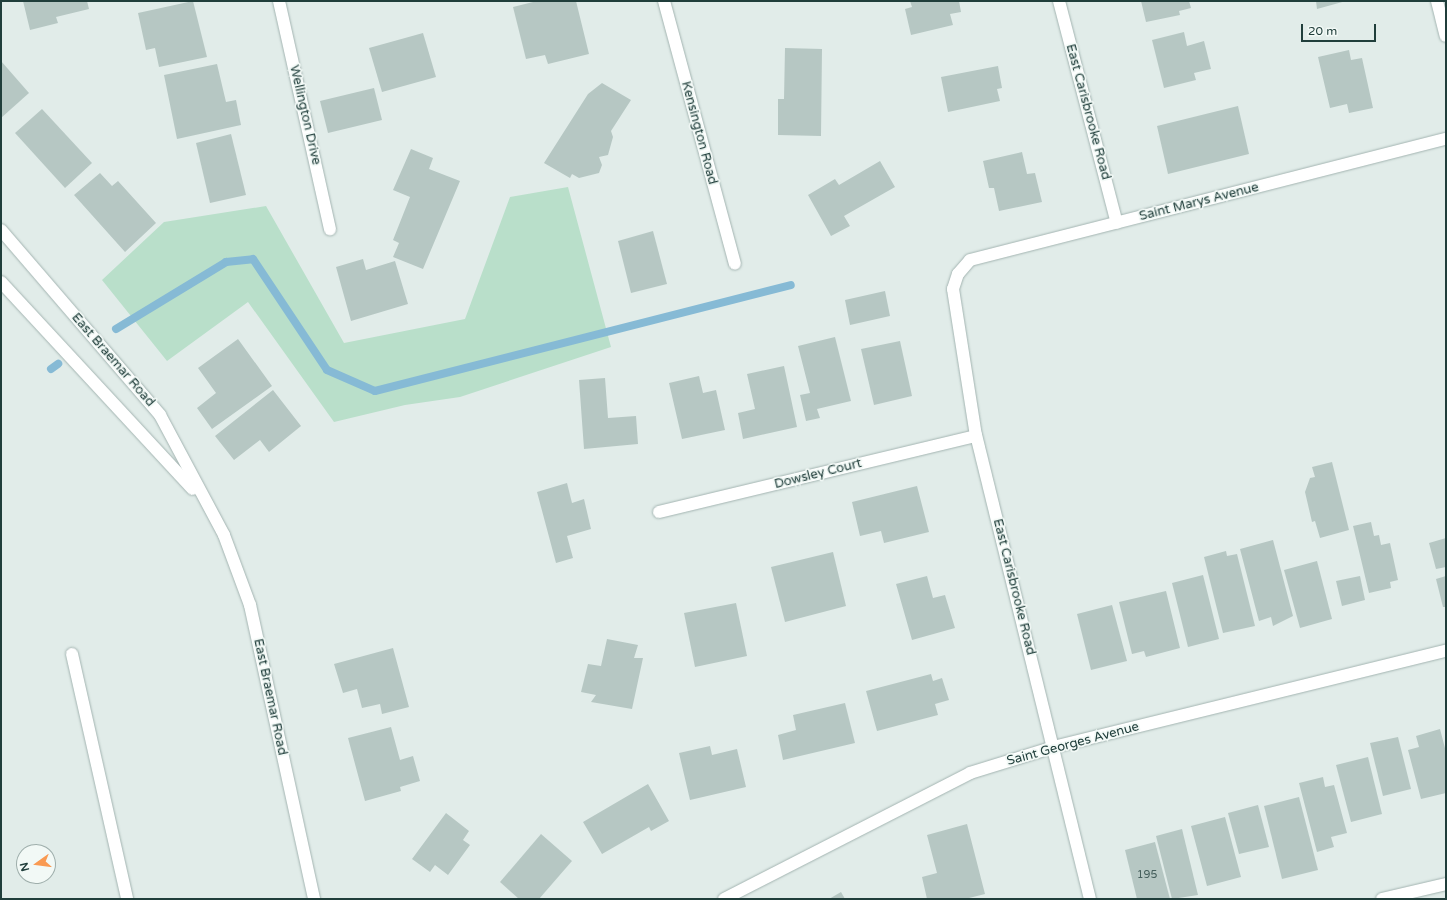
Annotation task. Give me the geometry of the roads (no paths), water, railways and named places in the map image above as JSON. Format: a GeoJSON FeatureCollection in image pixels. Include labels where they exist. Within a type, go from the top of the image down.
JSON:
{"type":"FeatureCollection","features":[{"type":"Feature","properties":{"kind":"street","name":"Wellington Drive"},"geometry":{"type":"LineString","coordinates":[[279,1],[330,229]]}},
{"type":"Feature","properties":{"kind":"street","name":"Kensington Road"},"geometry":{"type":"LineString","coordinates":[[664,1],[735,264]]}},
{"type":"Feature","properties":{"kind":"street","name":"East Carisbrooke Road"},"geometry":{"type":"LineString","coordinates":[[1059,1],[1117,223]]}},
{"type":"Feature","properties":{"kind":"street"},"geometry":{"type":"LineString","coordinates":[[1437,1],[1446,36]]}},
{"type":"Feature","properties":{"kind":"street","name":"Saint Marys Avenue"},"geometry":{"type":"LineString","coordinates":[[958,274],[970,260],[1446,140]]}},
{"type":"Feature","properties":{"kind":"street","name":"East Braemar Road"},"geometry":{"type":"LineString","coordinates":[[1,230],[160,414],[238,566],[250,605],[314,899]]}},
{"type":"Feature","properties":{"kind":"street","name":"East Carisbrooke Road"},"geometry":{"type":"LineString","coordinates":[[958,274],[953,289],[976,436],[1054,747],[1090,899]]}},
{"type":"Feature","properties":{"kind":"street","name":"East Braemar Road"},"geometry":{"type":"LineString","coordinates":[[1,282],[142,431],[205,503]]}},
{"type":"Feature","properties":{"kind":"street","name":"Dowsley Court"},"geometry":{"type":"LineString","coordinates":[[659,512],[976,436]]}},
{"type":"Feature","properties":{"kind":"street","name":"Saint Georges Avenue"},"geometry":{"type":"LineString","coordinates":[[724,899],[970,773],[1054,747],[1446,652]]}},
{"type":"Feature","properties":{"kind":"street"},"geometry":{"type":"LineString","coordinates":[[72,654],[127,899]]}},
{"type":"Feature","properties":{"kind":"street"},"geometry":{"type":"LineString","coordinates":[[1382,899],[1446,884]]}},
{"type":"Feature","properties":{"kind":"waterway"},"geometry":{"type":"LineString","coordinates":[[116,329],[226,262],[253,259],[327,370],[375,391],[791,285]]}},
{"type":"Feature","properties":{"kind":"waterway"},"geometry":{"type":"LineString","coordinates":[[51,369],[58,364]]}}]}
